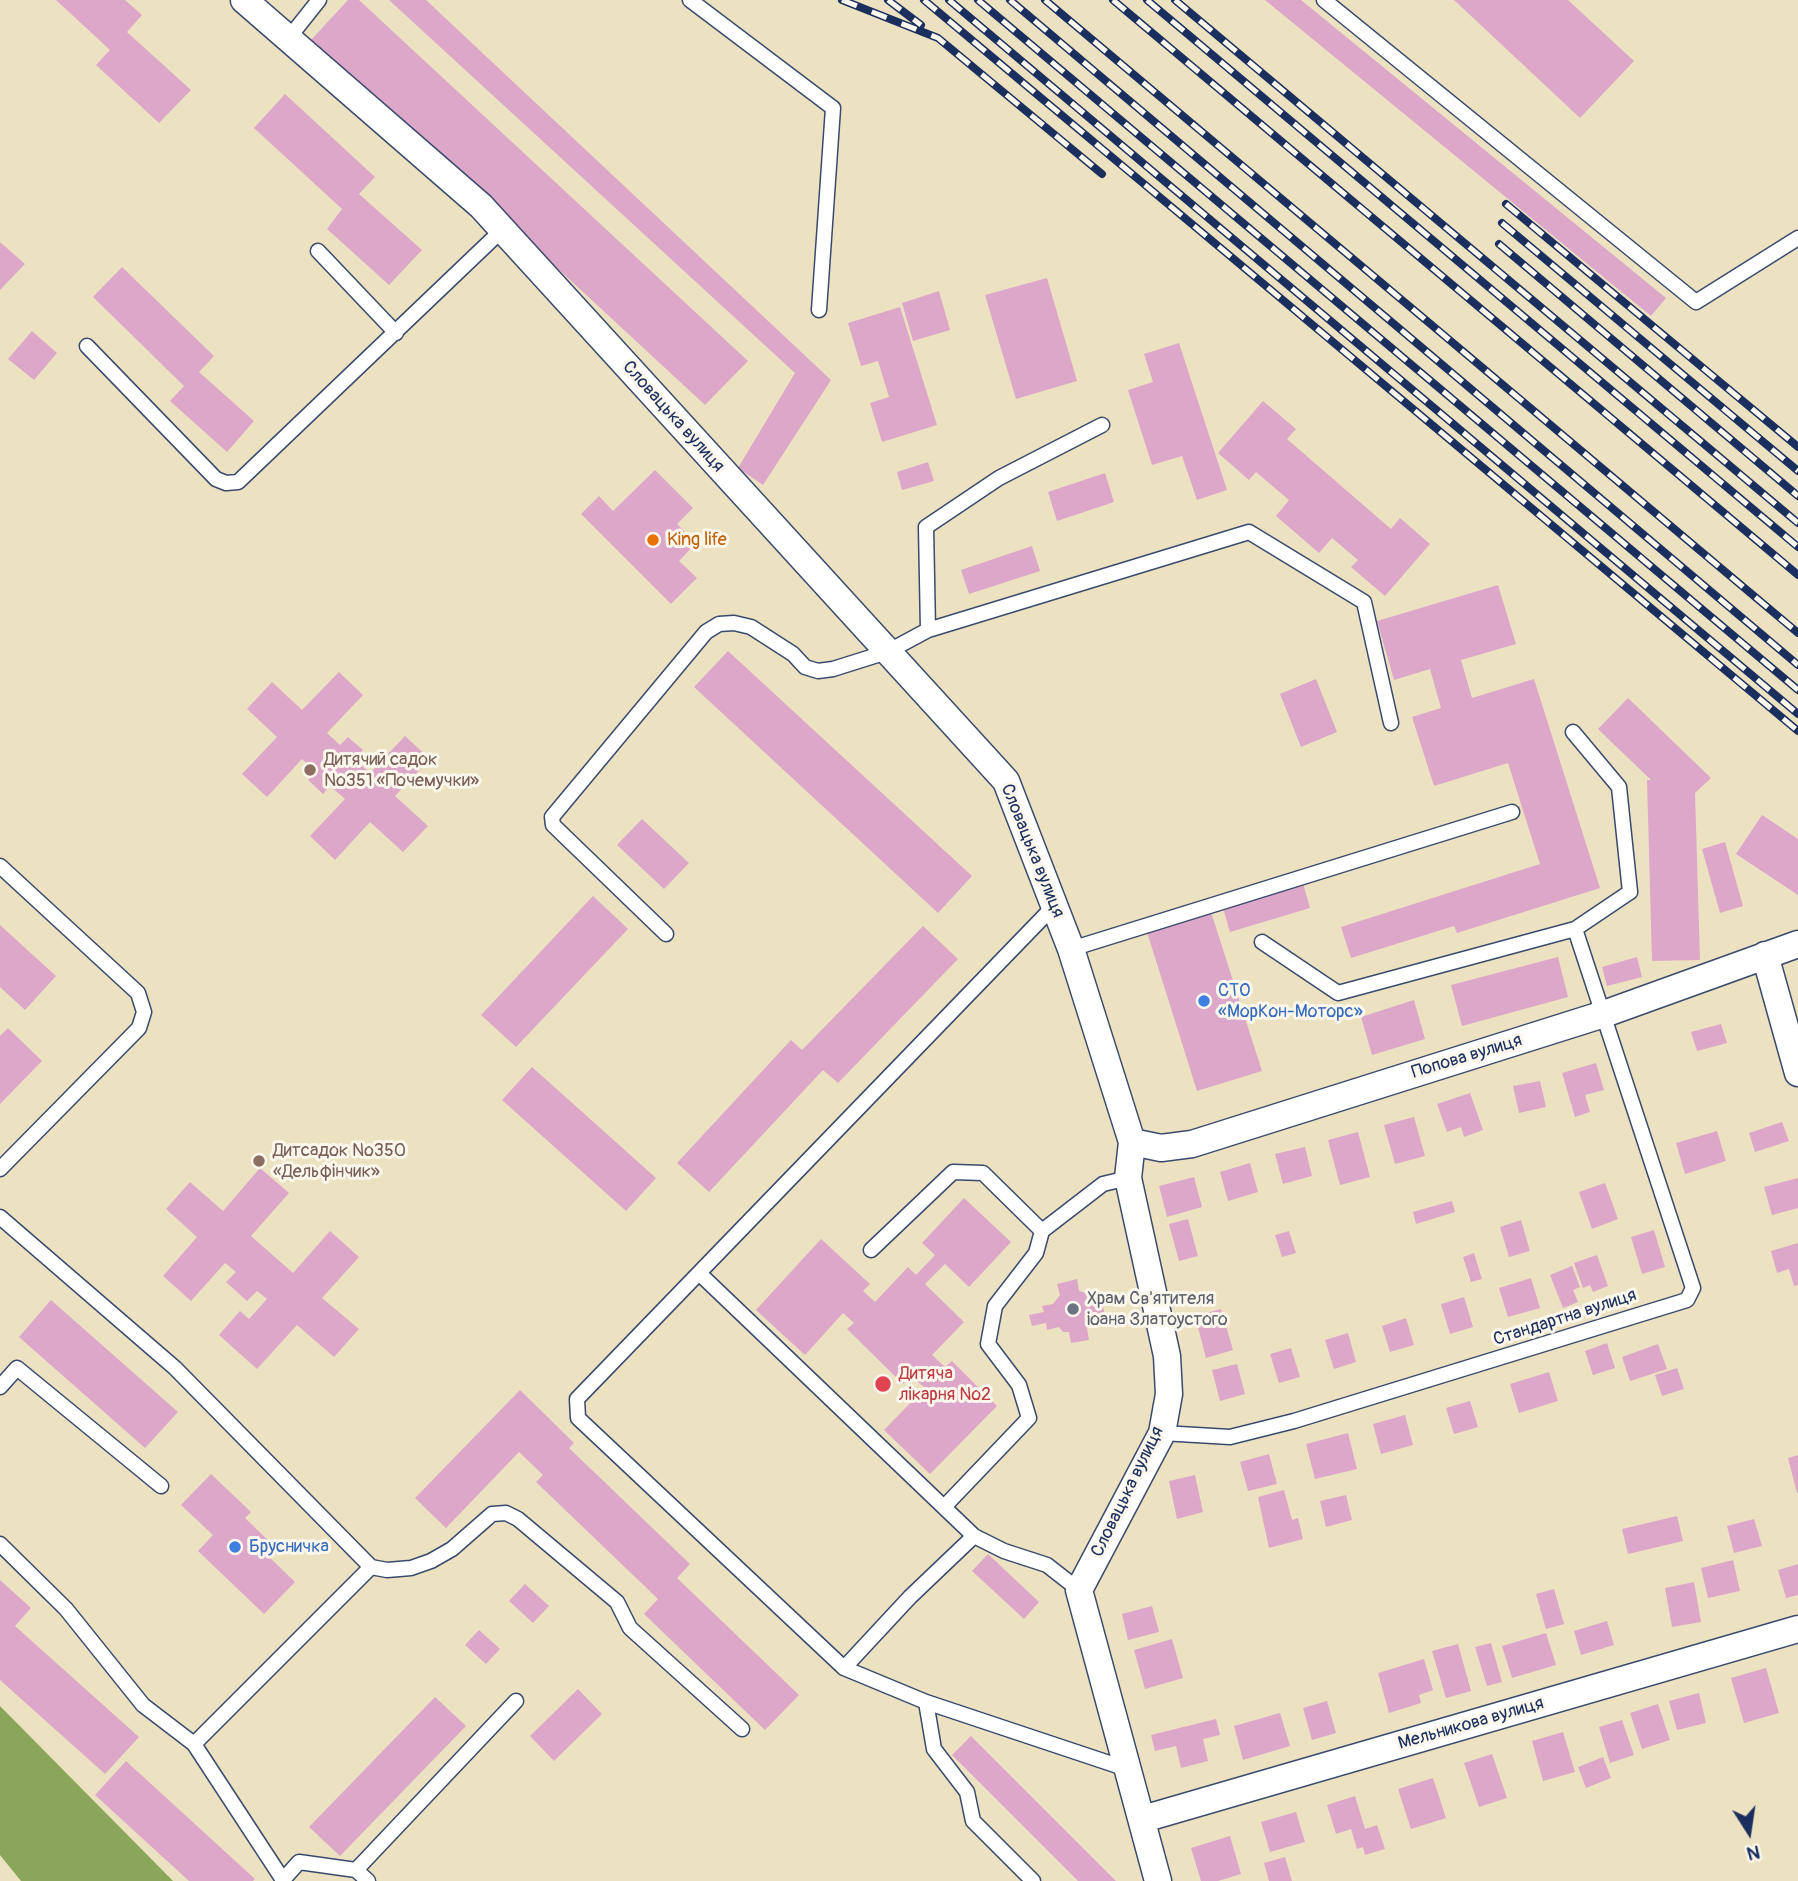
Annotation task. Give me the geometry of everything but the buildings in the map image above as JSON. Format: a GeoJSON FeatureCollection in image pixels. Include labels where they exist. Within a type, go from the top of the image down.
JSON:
{"type":"FeatureCollection","features":[{"type":"Feature","properties":{"kind":"street","name":"Словацька вулиця"},"geometry":{"type":"LineString","coordinates":[[244,0],[481,206],[1006,781],[1071,949],[1132,1142],[1128,1178],[1167,1356],[1169,1394],[1162,1433],[1079,1590]]}},
{"type":"Feature","properties":{"kind":"street","name":"Попова вулиця"},"geometry":{"type":"LineString","coordinates":[[1132,1142],[1161,1148],[1192,1144],[1604,1014],[1798,944]]}},
{"type":"Feature","properties":{"kind":"street"},"geometry":{"type":"LineString","coordinates":[[1765,955],[1798,1073]]}},
{"type":"Feature","properties":{"kind":"street"},"geometry":{"type":"LineString","coordinates":[[1079,1590],[1158,1881]]}},
{"type":"Feature","properties":{"kind":"street","name":"Мельникова вулиця"},"geometry":{"type":"LineString","coordinates":[[1143,1819],[1798,1629]]}},
{"type":"Feature","properties":{"kind":"lane"},"geometry":{"type":"LineString","coordinates":[[288,39],[319,0]]}},
{"type":"Feature","properties":{"kind":"lane"},"geometry":{"type":"LineString","coordinates":[[690,0],[834,108],[819,310]]}},
{"type":"Feature","properties":{"kind":"lane"},"geometry":{"type":"LineString","coordinates":[[1324,0],[1696,302],[1798,238]]}},
{"type":"Feature","properties":{"kind":"lane"},"geometry":{"type":"LineString","coordinates":[[87,346],[216,479],[226,484],[238,482],[502,230]]}},
{"type":"Feature","properties":{"kind":"lane"},"geometry":{"type":"LineString","coordinates":[[318,251],[396,333]]}},
{"type":"Feature","properties":{"kind":"lane"},"geometry":{"type":"LineString","coordinates":[[928,630],[926,527],[999,478],[1102,425]]}},
{"type":"Feature","properties":{"kind":"lane"},"geometry":{"type":"LineString","coordinates":[[666,934],[553,825],[555,810],[628,728],[706,632],[719,624],[734,623],[751,627],[793,654],[805,667],[818,671],[887,652],[928,630],[1249,532],[1364,603],[1391,723]]}},
{"type":"Feature","properties":{"kind":"lane"},"geometry":{"type":"LineString","coordinates":[[1262,942],[1338,993],[1575,929],[1630,892],[1619,787],[1573,732]]}},
{"type":"Feature","properties":{"kind":"lane"},"geometry":{"type":"LineString","coordinates":[[1071,949],[1512,813]]}},
{"type":"Feature","properties":{"kind":"lane"},"geometry":{"type":"LineString","coordinates":[[0,866],[138,993],[144,1012],[138,1028],[0,1169]]}},
{"type":"Feature","properties":{"kind":"lane"},"geometry":{"type":"LineString","coordinates":[[1055,906],[577,1399],[578,1418],[844,1668],[926,1702],[1127,1769]]}},
{"type":"Feature","properties":{"kind":"lane"},"geometry":{"type":"LineString","coordinates":[[1575,929],[1604,1014]]}},
{"type":"Feature","properties":{"kind":"lane","name":"Стандартна вулиця"},"geometry":{"type":"LineString","coordinates":[[1162,1433],[1230,1437],[1294,1422],[1687,1300],[1693,1288],[1690,1272],[1604,1014]]}},
{"type":"Feature","properties":{"kind":"lane"},"geometry":{"type":"LineString","coordinates":[[871,1250],[953,1172],[983,1173],[1042,1231]]}},
{"type":"Feature","properties":{"kind":"lane"},"geometry":{"type":"LineString","coordinates":[[944,1507],[1029,1418],[1020,1385],[988,1344],[995,1306],[1036,1253],[1042,1231],[1103,1184],[1128,1178]]}},
{"type":"Feature","properties":{"kind":"lane"},"geometry":{"type":"LineString","coordinates":[[0,1217],[175,1368],[370,1567],[387,1570],[411,1568],[431,1561],[452,1549],[492,1514],[506,1513],[518,1519],[617,1602],[630,1628],[742,1728]]}},
{"type":"Feature","properties":{"kind":"lane"},"geometry":{"type":"LineString","coordinates":[[700,1274],[974,1536],[1004,1551],[1047,1565],[1079,1590]]}},
{"type":"Feature","properties":{"kind":"lane"},"geometry":{"type":"LineString","coordinates":[[0,1387],[17,1368],[162,1486]]}},
{"type":"Feature","properties":{"kind":"lane"},"geometry":{"type":"LineString","coordinates":[[844,1668],[910,1597],[974,1536]]}},
{"type":"Feature","properties":{"kind":"lane"},"geometry":{"type":"LineString","coordinates":[[0,1544],[66,1609],[143,1705],[194,1744],[282,1880],[299,1862],[356,1870],[368,1881]]}},
{"type":"Feature","properties":{"kind":"lane"},"geometry":{"type":"LineString","coordinates":[[194,1744],[370,1567]]}},
{"type":"Feature","properties":{"kind":"lane"},"geometry":{"type":"LineString","coordinates":[[356,1870],[516,1701]]}},
{"type":"Feature","properties":{"kind":"lane"},"geometry":{"type":"LineString","coordinates":[[926,1702],[934,1749],[967,1792],[973,1821],[1033,1881]]}},
{"type":"Feature","properties":{"kind":"green space"},"geometry":{"type":"Polygon","coordinates":[[[0,1706],[173,1881],[21,1881],[0,1855],[0,1706]]]}},
{"type":"Feature","properties":{"kind":"railway"},"geometry":{"type":"LineString","coordinates":[[842,0],[938,38],[1102,174]]}},
{"type":"Feature","properties":{"kind":"railway"},"geometry":{"type":"LineString","coordinates":[[888,0],[921,25]]}},
{"type":"Feature","properties":{"kind":"railway"},"geometry":{"type":"LineString","coordinates":[[924,0],[1798,731]]}},
{"type":"Feature","properties":{"kind":"railway"},"geometry":{"type":"LineString","coordinates":[[949,0],[1798,714]]}},
{"type":"Feature","properties":{"kind":"railway"},"geometry":{"type":"LineString","coordinates":[[978,0],[1798,690]]}},
{"type":"Feature","properties":{"kind":"railway"},"geometry":{"type":"LineString","coordinates":[[1010,0],[1798,665]]}},
{"type":"Feature","properties":{"kind":"railway"},"geometry":{"type":"LineString","coordinates":[[1045,0],[1798,633]]}},
{"type":"Feature","properties":{"kind":"railway"},"geometry":{"type":"LineString","coordinates":[[1113,0],[1798,575]]}},
{"type":"Feature","properties":{"kind":"railway"},"geometry":{"type":"LineString","coordinates":[[1147,0],[1798,547]]}},
{"type":"Feature","properties":{"kind":"railway"},"geometry":{"type":"LineString","coordinates":[[1175,0],[1798,523]]}},
{"type":"Feature","properties":{"kind":"railway"},"geometry":{"type":"LineString","coordinates":[[1506,204],[1798,447]]}},
{"type":"Feature","properties":{"kind":"railway"},"geometry":{"type":"LineString","coordinates":[[1502,223],[1798,471]]}},
{"type":"Feature","properties":{"kind":"railway"},"geometry":{"type":"LineString","coordinates":[[1499,244],[1798,496]]}},
{"type":"Feature","properties":{"kind":"place","name":"King life"},"geometry":{"type":"Point","coordinates":[653,540]}},
{"type":"Feature","properties":{"kind":"place","name":"Дитячий садок №351 «Почемучки»"},"geometry":{"type":"Point","coordinates":[310,770]}},
{"type":"Feature","properties":{"kind":"place","name":"СТО «МорКон-Моторс»"},"geometry":{"type":"Point","coordinates":[1204,1001]}},
{"type":"Feature","properties":{"kind":"place","name":"Дитсадок №350 «Дельфінчик»"},"geometry":{"type":"Point","coordinates":[259,1161]}},
{"type":"Feature","properties":{"kind":"place","name":"Храм Св'ятителя іоана Златоустого"},"geometry":{"type":"Point","coordinates":[1073,1309]}},
{"type":"Feature","properties":{"kind":"place","name":"Дитяча лікарня №2"},"geometry":{"type":"Point","coordinates":[883,1384]}},
{"type":"Feature","properties":{"kind":"place","name":"Брусничка"},"geometry":{"type":"Point","coordinates":[235,1547]}}]}
